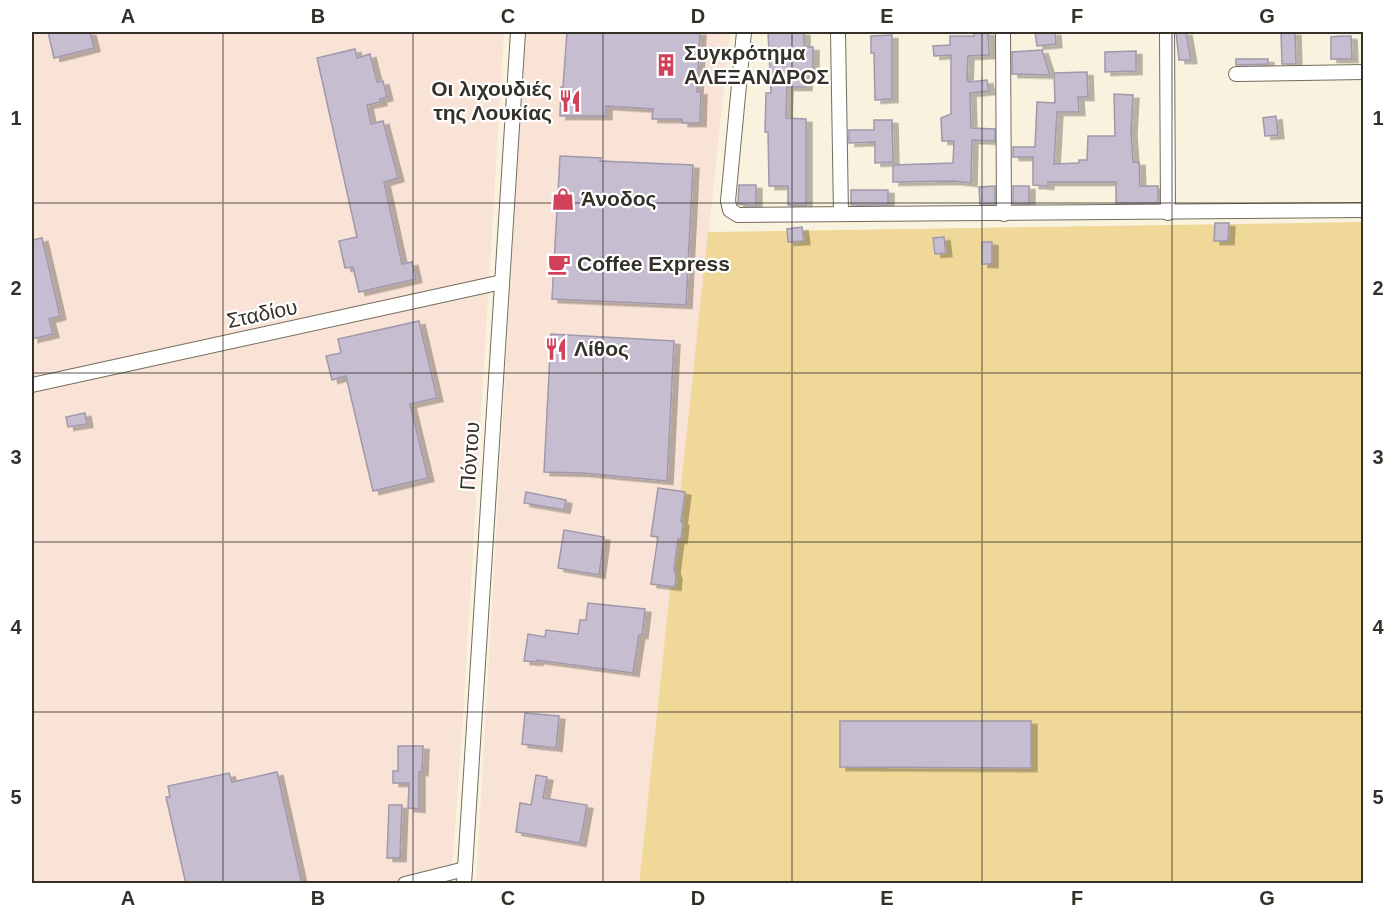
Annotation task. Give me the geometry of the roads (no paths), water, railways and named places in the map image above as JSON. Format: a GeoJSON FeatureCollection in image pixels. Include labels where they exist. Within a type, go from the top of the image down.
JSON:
{"type":"FeatureCollection","features":[{"type":"Feature","properties":{"kind":"street","name":"Πόντου"},"geometry":{"type":"LineString","coordinates":[[464,884],[518,32]]}},
{"type":"Feature","properties":{"kind":"street"},"geometry":{"type":"LineString","coordinates":[[744,32],[728,201],[730,210],[738,216],[1364,210]]}},
{"type":"Feature","properties":{"kind":"street"},"geometry":{"type":"LineString","coordinates":[[837,32],[841,214]]}},
{"type":"Feature","properties":{"kind":"street"},"geometry":{"type":"LineString","coordinates":[[1002,32],[1004,214]]}},
{"type":"Feature","properties":{"kind":"street"},"geometry":{"type":"LineString","coordinates":[[1167,32],[1168,213]]}},
{"type":"Feature","properties":{"kind":"street"},"geometry":{"type":"LineString","coordinates":[[1236,74],[1364,72]]}},
{"type":"Feature","properties":{"kind":"street","name":"Σταδίου"},"geometry":{"type":"LineString","coordinates":[[32,385],[502,282]]}},
{"type":"Feature","properties":{"kind":"street"},"geometry":{"type":"LineString","coordinates":[[405,884],[465,869]]}},
{"type":"Feature","properties":{"kind":"place","name":"Συγκρότημα ΑΛΕΞΑΝΔΡΟΣ"},"geometry":{"type":"Point","coordinates":[666,65]}},
{"type":"Feature","properties":{"kind":"place","name":"Οι λιχουδιές της Λουκίας"},"geometry":{"type":"Point","coordinates":[570,101]}},
{"type":"Feature","properties":{"kind":"place","name":"Άνοδος"},"geometry":{"type":"Point","coordinates":[563,199]}},
{"type":"Feature","properties":{"kind":"place","name":"Coffee Express"},"geometry":{"type":"Point","coordinates":[559,264]}},
{"type":"Feature","properties":{"kind":"place","name":"Λίθος"},"geometry":{"type":"Point","coordinates":[556,349]}}]}
